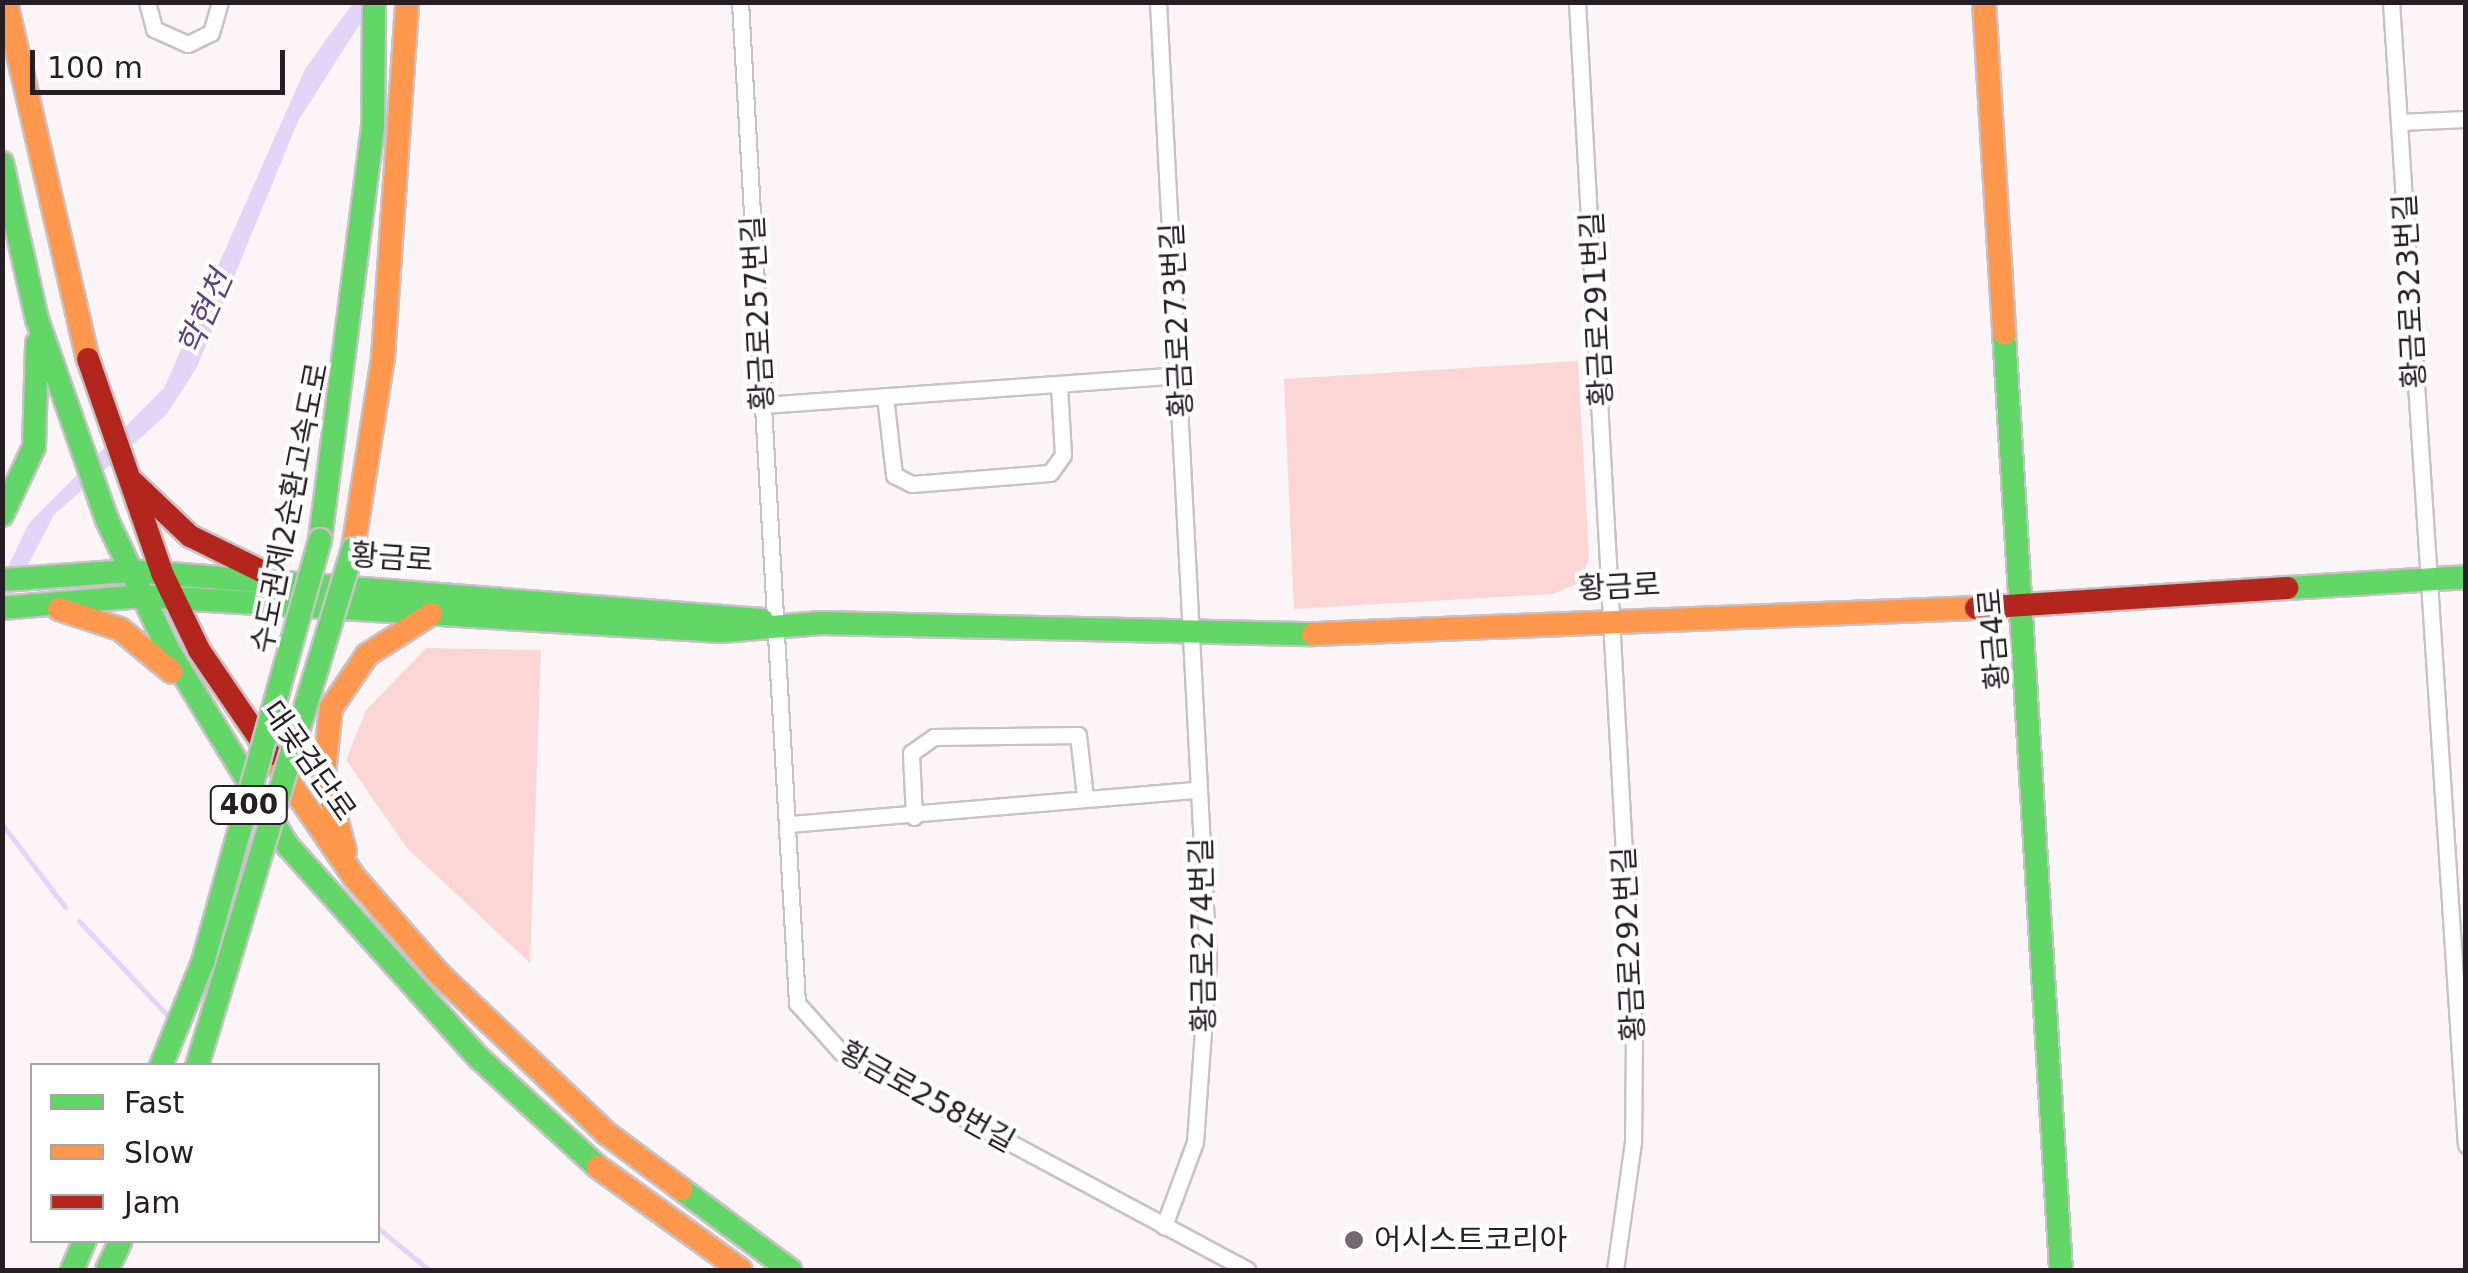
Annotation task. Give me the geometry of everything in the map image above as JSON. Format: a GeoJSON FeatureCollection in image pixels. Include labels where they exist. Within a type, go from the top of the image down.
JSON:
{"type":"FeatureCollection","features":[{"type":"Feature","properties":{"kind":"main road","name":"대곶검단로"},"geometry":{"type":"LineString","coordinates":[[6,2],[59,260],[108,420],[172,597],[274,768],[355,878],[439,974],[606,1134],[790,1270]]}},
{"type":"Feature","properties":{"kind":"main road","name":"수도권제2순환고속도로"},"geometry":{"type":"LineString","coordinates":[[162,1063],[203,962],[320,540],[373,126],[374,2]]}},
{"type":"Feature","properties":{"kind":"main road","name":"400"},"geometry":{"type":"LineString","coordinates":[[198,1063],[323,672],[353,549],[383,358],[406,98],[406,2]]}},
{"type":"Feature","properties":{"kind":"main road","name":"황금4로"},"geometry":{"type":"LineString","coordinates":[[1984,2],[2061,1270]]}},
{"type":"Feature","properties":{"kind":"main road","name":"대곶검단로"},"geometry":{"type":"LineString","coordinates":[[2,163],[37,319],[108,520],[141,596],[193,692],[288,846],[409,989],[603,1171],[741,1270]]}},
{"type":"Feature","properties":{"kind":"main road"},"geometry":{"type":"LineString","coordinates":[[2,515],[34,447],[37,319]]}},
{"type":"Feature","properties":{"kind":"main road"},"geometry":{"type":"LineString","coordinates":[[135,488],[212,551],[288,581]]}},
{"type":"Feature","properties":{"kind":"main road","name":"황금로"},"geometry":{"type":"LineString","coordinates":[[2,580],[130,571],[722,611],[776,623]]}},
{"type":"Feature","properties":{"kind":"main road","name":"황금로"},"geometry":{"type":"LineString","coordinates":[[2,608],[70,608],[141,596],[722,631],[776,623],[1194,637],[1612,616],[2022,605],[2466,577]]}},
{"type":"Feature","properties":{"kind":"main road"},"geometry":{"type":"LineString","coordinates":[[70,608],[133,636],[193,692]]}},
{"type":"Feature","properties":{"kind":"main road"},"geometry":{"type":"LineString","coordinates":[[355,878],[324,773],[331,708],[367,655],[432,613]]}},
{"type":"Feature","properties":{"kind":"main road"},"geometry":{"type":"LineString","coordinates":[[72,1270],[85,1243]]}},
{"type":"Feature","properties":{"kind":"main road"},"geometry":{"type":"LineString","coordinates":[[107,1270],[119,1243]]}},
{"type":"Feature","properties":{"kind":"street"},"geometry":{"type":"LineString","coordinates":[[148,2],[154,29],[188,44],[211,33],[220,2]]}},
{"type":"Feature","properties":{"kind":"street","name":"황금로257번길"},"geometry":{"type":"LineString","coordinates":[[740,2],[776,623]]}},
{"type":"Feature","properties":{"kind":"street","name":"황금로273번길"},"geometry":{"type":"LineString","coordinates":[[1158,2],[1194,637]]}},
{"type":"Feature","properties":{"kind":"street","name":"황금로291번길"},"geometry":{"type":"LineString","coordinates":[[1577,2],[1612,616]]}},
{"type":"Feature","properties":{"kind":"street","name":"황금로323번길"},"geometry":{"type":"LineString","coordinates":[[2391,2],[2466,1145]]}},
{"type":"Feature","properties":{"kind":"street"},"geometry":{"type":"LineString","coordinates":[[2399,122],[2466,119]]}},
{"type":"Feature","properties":{"kind":"street"},"geometry":{"type":"LineString","coordinates":[[764,405],[1181,375]]}},
{"type":"Feature","properties":{"kind":"street"},"geometry":{"type":"LineString","coordinates":[[885,396],[894,475],[912,484],[1050,473],[1063,455],[1059,385]]}},
{"type":"Feature","properties":{"kind":"street","name":"황금로292번길"},"geometry":{"type":"LineString","coordinates":[[1612,616],[1635,1080],[1615,1270]]}},
{"type":"Feature","properties":{"kind":"street","name":"황금로258번길"},"geometry":{"type":"LineString","coordinates":[[776,623],[798,1002],[820,1036],[1247,1270]]}},
{"type":"Feature","properties":{"kind":"street","name":"황금로274번길"},"geometry":{"type":"LineString","coordinates":[[1164,1226],[1189,1168],[1206,1052],[1194,637]]}},
{"type":"Feature","properties":{"kind":"street"},"geometry":{"type":"LineString","coordinates":[[914,817],[911,753],[934,738],[1078,735],[1085,796]]}},
{"type":"Feature","properties":{"kind":"street"},"geometry":{"type":"LineString","coordinates":[[790,824],[914,817],[1085,796],[1199,790]]}},
{"type":"Feature","properties":{"kind":"shaded area"},"geometry":{"type":"Polygon","coordinates":[[[1578,361],[1589,558],[1581,582],[1553,594],[1294,609],[1284,379],[1578,361]]]}},
{"type":"Feature","properties":{"kind":"shaded area"},"geometry":{"type":"Polygon","coordinates":[[[426,648],[541,650],[530,963],[407,848],[346,760],[366,710],[426,648]]]}},
{"type":"Feature","properties":{"kind":"water","name":"학현천"},"geometry":{"type":"Polygon","coordinates":[[[353,3],[386,3],[358,27],[298,121],[197,367],[166,415],[54,515],[3,613],[3,577],[29,523],[164,388],[305,69],[353,3]]]}},
{"type":"Feature","properties":{"kind":"waterway"},"geometry":{"type":"LineString","coordinates":[[2,824],[65,907]]}},
{"type":"Feature","properties":{"kind":"waterway"},"geometry":{"type":"LineString","coordinates":[[79,921],[172,1020]]}},
{"type":"Feature","properties":{"kind":"waterway"},"geometry":{"type":"LineString","coordinates":[[380,1230],[429,1270]]}},
{"type":"Feature","properties":{"kind":"traffic: fast"},"geometry":{"type":"LineString","coordinates":[[320,540],[373,126],[374,2]]}},
{"type":"Feature","properties":{"kind":"traffic: fast"},"geometry":{"type":"LineString","coordinates":[[2,163],[37,319],[107,520],[168,649],[288,846],[479,1058],[598,1167]]}},
{"type":"Feature","properties":{"kind":"traffic: fast"},"geometry":{"type":"LineString","coordinates":[[2004,333],[2061,1270]]}},
{"type":"Feature","properties":{"kind":"traffic: fast"},"geometry":{"type":"LineString","coordinates":[[2,515],[34,447],[37,343]]}},
{"type":"Feature","properties":{"kind":"traffic: fast"},"geometry":{"type":"LineString","coordinates":[[162,1063],[203,962],[320,540]]}},
{"type":"Feature","properties":{"kind":"traffic: fast"},"geometry":{"type":"LineString","coordinates":[[198,1063],[353,549]]}},
{"type":"Feature","properties":{"kind":"traffic: fast"},"geometry":{"type":"LineString","coordinates":[[2,580],[130,571],[762,620]]}},
{"type":"Feature","properties":{"kind":"traffic: fast"},"geometry":{"type":"LineString","coordinates":[[2287,588],[2466,577]]}},
{"type":"Feature","properties":{"kind":"traffic: fast"},"geometry":{"type":"LineString","coordinates":[[2,608],[141,596],[721,631],[822,623],[1313,634]]}},
{"type":"Feature","properties":{"kind":"traffic: fast"},"geometry":{"type":"LineString","coordinates":[[681,1189],[790,1270]]}},
{"type":"Feature","properties":{"kind":"traffic: fast"},"geometry":{"type":"LineString","coordinates":[[72,1270],[84,1243]]}},
{"type":"Feature","properties":{"kind":"traffic: fast"},"geometry":{"type":"LineString","coordinates":[[107,1270],[120,1243]]}},
{"type":"Feature","properties":{"kind":"traffic: slow"},"geometry":{"type":"LineString","coordinates":[[6,2],[88,359]]}},
{"type":"Feature","properties":{"kind":"traffic: slow"},"geometry":{"type":"LineString","coordinates":[[353,549],[383,358],[407,2]]}},
{"type":"Feature","properties":{"kind":"traffic: slow"},"geometry":{"type":"LineString","coordinates":[[1984,2],[2004,333]]}},
{"type":"Feature","properties":{"kind":"traffic: slow"},"geometry":{"type":"LineString","coordinates":[[1313,634],[1976,608]]}},
{"type":"Feature","properties":{"kind":"traffic: slow"},"geometry":{"type":"LineString","coordinates":[[59,609],[120,629],[172,672]]}},
{"type":"Feature","properties":{"kind":"traffic: slow"},"geometry":{"type":"LineString","coordinates":[[345,851],[324,773],[331,708],[367,655],[431,614]]}},
{"type":"Feature","properties":{"kind":"traffic: slow"},"geometry":{"type":"LineString","coordinates":[[270,754],[355,878],[439,974],[606,1133],[681,1189]]}},
{"type":"Feature","properties":{"kind":"traffic: slow"},"geometry":{"type":"LineString","coordinates":[[598,1167],[741,1270]]}},
{"type":"Feature","properties":{"kind":"traffic: jam"},"geometry":{"type":"LineString","coordinates":[[88,359],[162,573],[199,650],[270,754]]}},
{"type":"Feature","properties":{"kind":"traffic: jam"},"geometry":{"type":"LineString","coordinates":[[133,482],[190,536],[261,571]]}},
{"type":"Feature","properties":{"kind":"traffic: jam"},"geometry":{"type":"LineString","coordinates":[[1976,608],[2287,588]]}},
{"type":"Feature","properties":{"kind":"place","name":"어시스트코리아"},"geometry":{"type":"Point","coordinates":[1354,1240]}}]}
